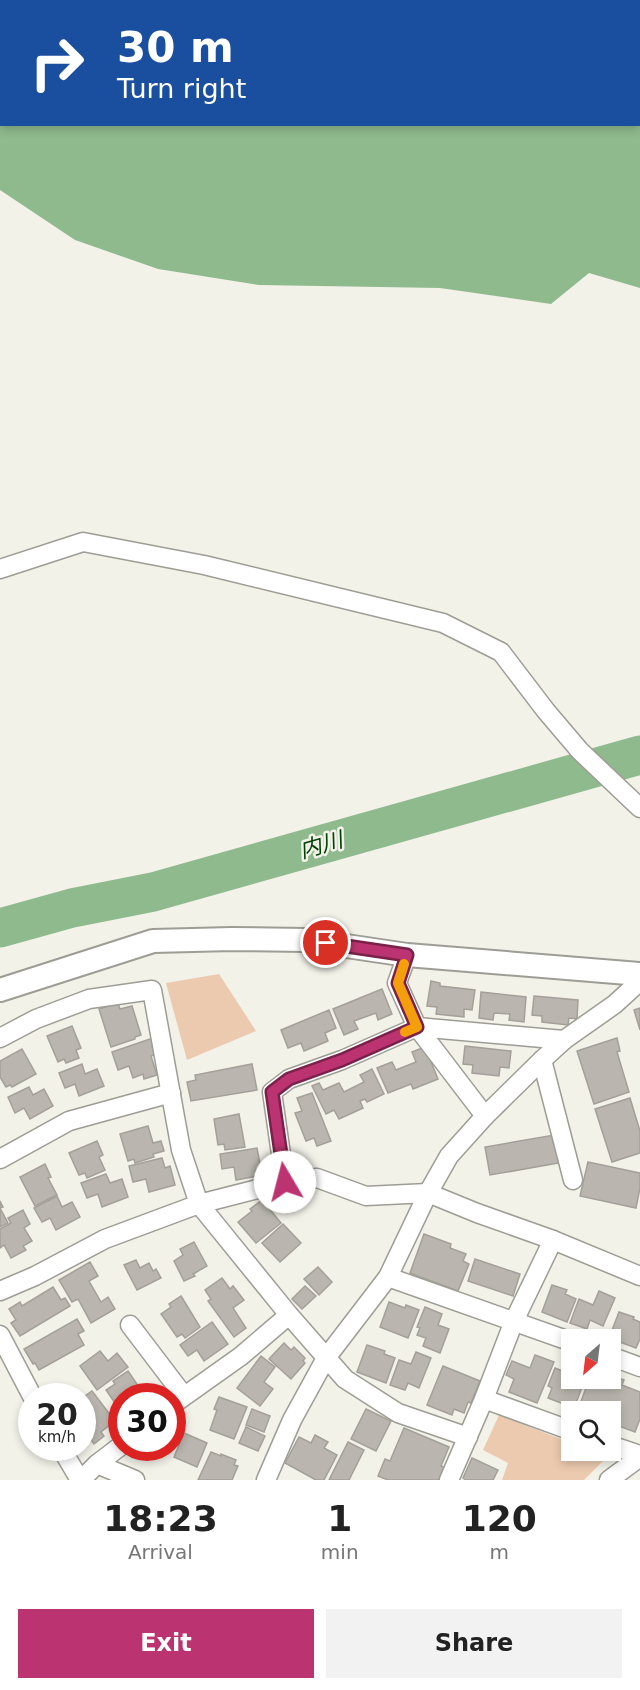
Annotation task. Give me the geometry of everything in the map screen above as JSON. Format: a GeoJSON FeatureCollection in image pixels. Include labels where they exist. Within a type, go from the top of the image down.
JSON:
{"type":"FeatureCollection","features":[{"type":"Feature","properties":{"kind":"street"},"geometry":{"type":"LineString","coordinates":[[0,569],[84,543],[204,565],[443,622],[501,652],[580,751],[640,808]]}},
{"type":"Feature","properties":{"kind":"street"},"geometry":{"type":"LineString","coordinates":[[0,990],[153,940],[306,940],[407,955],[640,974]]}},
{"type":"Feature","properties":{"kind":"street"},"geometry":{"type":"LineString","coordinates":[[407,955],[398,983],[417,1027],[485,1116]]}},
{"type":"Feature","properties":{"kind":"street"},"geometry":{"type":"LineString","coordinates":[[266,1480],[292,1420],[326,1358],[388,1277],[428,1193],[449,1156],[485,1116],[542,1060],[564,1040],[615,1004],[640,981]]}},
{"type":"Feature","properties":{"kind":"street"},"geometry":{"type":"LineString","coordinates":[[0,1038],[36,1019],[89,999],[152,990],[182,1150],[199,1204],[289,1315],[345,1379],[398,1413],[468,1437]]}},
{"type":"Feature","properties":{"kind":"street"},"geometry":{"type":"LineString","coordinates":[[285,1182],[272,1092],[289,1079],[342,1060],[417,1027],[564,1040]]}},
{"type":"Feature","properties":{"kind":"street"},"geometry":{"type":"LineString","coordinates":[[542,1060],[573,1180]]}},
{"type":"Feature","properties":{"kind":"street"},"geometry":{"type":"LineString","coordinates":[[0,1159],[69,1121],[171,1093]]}},
{"type":"Feature","properties":{"kind":"street"},"geometry":{"type":"LineString","coordinates":[[0,1291],[35,1276],[105,1239],[199,1204],[285,1182],[317,1178],[366,1196],[428,1193],[553,1240],[640,1276]]}},
{"type":"Feature","properties":{"kind":"street"},"geometry":{"type":"LineString","coordinates":[[449,1480],[514,1321],[553,1240]]}},
{"type":"Feature","properties":{"kind":"street"},"geometry":{"type":"LineString","coordinates":[[388,1277],[561,1338]]}},
{"type":"Feature","properties":{"kind":"street"},"geometry":{"type":"LineString","coordinates":[[186,1395],[241,1356],[289,1315]]}},
{"type":"Feature","properties":{"kind":"street"},"geometry":{"type":"LineString","coordinates":[[130,1325],[167,1383]]}},
{"type":"Feature","properties":{"kind":"street"},"geometry":{"type":"LineString","coordinates":[[0,1335],[25,1383]]}},
{"type":"Feature","properties":{"kind":"street"},"geometry":{"type":"LineString","coordinates":[[621,1360],[640,1367]]}},
{"type":"Feature","properties":{"kind":"street"},"geometry":{"type":"LineString","coordinates":[[484,1399],[561,1427]]}},
{"type":"Feature","properties":{"kind":"street"},"geometry":{"type":"LineString","coordinates":[[621,1449],[640,1456]]}},
{"type":"Feature","properties":{"kind":"street"},"geometry":{"type":"LineString","coordinates":[[69,1461],[80,1480],[108,1456]]}},
{"type":"Feature","properties":{"kind":"street"},"geometry":{"type":"LineString","coordinates":[[609,1480],[640,1456]]}},
{"type":"Feature","properties":{"kind":"street"},"geometry":{"type":"LineString","coordinates":[[98,1464],[135,1480]]}},
{"type":"Feature","properties":{"kind":"shaded area"},"geometry":{"type":"Polygon","coordinates":[[[0,126],[640,126],[640,288],[589,273],[551,304],[440,288],[259,285],[158,269],[75,240],[0,190],[0,126]]]}},
{"type":"Feature","properties":{"kind":"shaded area"},"geometry":{"type":"Polygon","coordinates":[[[219,974],[256,1031],[187,1060],[166,983],[219,974]]]}},
{"type":"Feature","properties":{"kind":"shaded area"},"geometry":{"type":"Polygon","coordinates":[[[499,1415],[561,1439],[561,1461],[603,1461],[584,1480],[502,1480],[508,1463],[483,1450],[499,1415]]]}},
{"type":"Feature","properties":{"kind":"building"},"geometry":{"type":"Polygon","coordinates":[[[431,981],[440,983],[440,986],[475,990],[472,1010],[464,1009],[464,1017],[436,1014],[437,1007],[427,1006],[431,981]]]}},
{"type":"Feature","properties":{"kind":"building"},"geometry":{"type":"Polygon","coordinates":[[[382,989],[392,1014],[378,1020],[376,1013],[354,1021],[358,1029],[344,1035],[333,1009],[382,989]]]}},
{"type":"Feature","properties":{"kind":"building"},"geometry":{"type":"Polygon","coordinates":[[[481,992],[526,997],[524,1022],[509,1020],[510,1014],[494,1013],[493,1020],[479,1018],[481,992]]]}},
{"type":"Feature","properties":{"kind":"building"},"geometry":{"type":"Polygon","coordinates":[[[534,996],[578,1000],[577,1019],[569,1018],[568,1025],[542,1022],[542,1016],[532,1015],[534,996]]]}},
{"type":"Feature","properties":{"kind":"building"},"geometry":{"type":"Polygon","coordinates":[[[118,1003],[120,1009],[132,1006],[141,1035],[111,1047],[99,1009],[118,1003]]]}},
{"type":"Feature","properties":{"kind":"building"},"geometry":{"type":"Polygon","coordinates":[[[640,1008],[640,1030],[634,1010],[640,1008]]]}},
{"type":"Feature","properties":{"kind":"building"},"geometry":{"type":"Polygon","coordinates":[[[329,1010],[336,1028],[325,1033],[328,1041],[304,1051],[301,1043],[288,1048],[281,1030],[329,1010]]]}},
{"type":"Feature","properties":{"kind":"building"},"geometry":{"type":"Polygon","coordinates":[[[72,1026],[81,1048],[76,1050],[79,1058],[66,1063],[64,1059],[58,1062],[47,1036],[72,1026]]]}},
{"type":"Feature","properties":{"kind":"building"},"geometry":{"type":"Polygon","coordinates":[[[156,1037],[161,1053],[151,1056],[157,1075],[144,1079],[143,1074],[133,1078],[129,1066],[118,1070],[112,1052],[156,1037]]]}},
{"type":"Feature","properties":{"kind":"building"},"geometry":{"type":"Polygon","coordinates":[[[617,1038],[620,1051],[617,1052],[629,1092],[594,1104],[577,1051],[617,1038]]]}},
{"type":"Feature","properties":{"kind":"building"},"geometry":{"type":"Polygon","coordinates":[[[465,1046],[511,1051],[509,1068],[500,1067],[499,1076],[472,1073],[473,1065],[463,1064],[465,1046]]]}},
{"type":"Feature","properties":{"kind":"building"},"geometry":{"type":"Polygon","coordinates":[[[425,1047],[438,1079],[413,1089],[411,1084],[388,1093],[377,1068],[392,1062],[396,1070],[416,1062],[412,1052],[425,1047]]]}},
{"type":"Feature","properties":{"kind":"building"},"geometry":{"type":"Polygon","coordinates":[[[22,1049],[36,1074],[12,1087],[10,1085],[6,1087],[0,1077],[0,1061],[22,1049]]]}},
{"type":"Feature","properties":{"kind":"building"},"geometry":{"type":"Polygon","coordinates":[[[82,1064],[85,1074],[97,1069],[104,1086],[79,1096],[75,1084],[65,1088],[59,1073],[82,1064]]]}},
{"type":"Feature","properties":{"kind":"building"},"geometry":{"type":"Polygon","coordinates":[[[252,1064],[257,1090],[191,1101],[187,1082],[196,1080],[195,1075],[252,1064]]]}},
{"type":"Feature","properties":{"kind":"building"},"geometry":{"type":"Polygon","coordinates":[[[372,1069],[384,1094],[367,1102],[365,1099],[360,1101],[363,1108],[339,1119],[334,1110],[326,1114],[312,1086],[319,1083],[323,1090],[339,1083],[344,1092],[364,1082],[360,1075],[372,1069]]]}},
{"type":"Feature","properties":{"kind":"building"},"geometry":{"type":"Polygon","coordinates":[[[29,1087],[33,1095],[44,1089],[53,1106],[30,1119],[24,1108],[15,1113],[8,1097],[29,1087]]]}},
{"type":"Feature","properties":{"kind":"building"},"geometry":{"type":"Polygon","coordinates":[[[312,1093],[331,1141],[317,1146],[314,1138],[306,1141],[295,1113],[302,1111],[297,1098],[312,1093]]]}},
{"type":"Feature","properties":{"kind":"building"},"geometry":{"type":"Polygon","coordinates":[[[630,1098],[640,1131],[640,1153],[612,1162],[595,1109],[630,1098]]]}},
{"type":"Feature","properties":{"kind":"building"},"geometry":{"type":"Polygon","coordinates":[[[239,1114],[245,1147],[225,1150],[224,1144],[218,1145],[214,1119],[239,1114]]]}},
{"type":"Feature","properties":{"kind":"building"},"geometry":{"type":"Polygon","coordinates":[[[148,1126],[153,1143],[161,1141],[164,1151],[135,1163],[134,1159],[128,1161],[120,1134],[148,1126]]]}},
{"type":"Feature","properties":{"kind":"building"},"geometry":{"type":"Polygon","coordinates":[[[554,1135],[559,1163],[490,1175],[485,1147],[554,1135]]]}},
{"type":"Feature","properties":{"kind":"building"},"geometry":{"type":"Polygon","coordinates":[[[97,1141],[103,1155],[99,1157],[105,1170],[87,1178],[85,1173],[79,1175],[69,1153],[97,1141]]]}},
{"type":"Feature","properties":{"kind":"building"},"geometry":{"type":"Polygon","coordinates":[[[257,1148],[262,1175],[236,1180],[234,1167],[222,1169],[220,1154],[257,1148]]]}},
{"type":"Feature","properties":{"kind":"building"},"geometry":{"type":"Polygon","coordinates":[[[162,1158],[165,1168],[170,1166],[175,1185],[149,1192],[146,1179],[133,1182],[129,1166],[162,1158]]]}},
{"type":"Feature","properties":{"kind":"building"},"geometry":{"type":"Polygon","coordinates":[[[588,1162],[640,1173],[636,1208],[580,1196],[588,1162]]]}},
{"type":"Feature","properties":{"kind":"building"},"geometry":{"type":"Polygon","coordinates":[[[45,1164],[51,1177],[48,1178],[57,1195],[35,1206],[20,1177],[45,1164]]]}},
{"type":"Feature","properties":{"kind":"building"},"geometry":{"type":"Polygon","coordinates":[[[106,1174],[110,1183],[122,1179],[128,1197],[102,1207],[98,1194],[87,1198],[81,1183],[106,1174]]]}},
{"type":"Feature","properties":{"kind":"building"},"geometry":{"type":"Polygon","coordinates":[[[57,1196],[62,1207],[72,1202],[80,1217],[56,1230],[50,1218],[42,1222],[34,1208],[57,1196]]]}},
{"type":"Feature","properties":{"kind":"building"},"geometry":{"type":"Polygon","coordinates":[[[262,1200],[281,1223],[256,1243],[238,1222],[262,1200]]]}},
{"type":"Feature","properties":{"kind":"building"},"geometry":{"type":"Polygon","coordinates":[[[0,1208],[8,1223],[0,1227],[0,1208]]]}},
{"type":"Feature","properties":{"kind":"building"},"geometry":{"type":"Polygon","coordinates":[[[23,1210],[30,1224],[24,1228],[32,1241],[23,1246],[26,1250],[11,1258],[4,1245],[0,1248],[0,1229],[11,1223],[8,1218],[23,1210]]]}},
{"type":"Feature","properties":{"kind":"building"},"geometry":{"type":"Polygon","coordinates":[[[283,1224],[301,1243],[280,1262],[262,1243],[283,1224]]]}},
{"type":"Feature","properties":{"kind":"building"},"geometry":{"type":"Polygon","coordinates":[[[424,1234],[451,1244],[450,1248],[466,1254],[463,1261],[469,1264],[458,1291],[410,1273],[424,1234]]]}},
{"type":"Feature","properties":{"kind":"building"},"geometry":{"type":"Polygon","coordinates":[[[194,1242],[207,1266],[193,1274],[195,1276],[184,1281],[174,1261],[183,1255],[180,1249],[194,1242]]]}},
{"type":"Feature","properties":{"kind":"building"},"geometry":{"type":"Polygon","coordinates":[[[475,1259],[520,1274],[513,1296],[468,1281],[475,1259]]]}},
{"type":"Feature","properties":{"kind":"building"},"geometry":{"type":"Polygon","coordinates":[[[136,1260],[140,1268],[149,1263],[153,1271],[156,1269],[161,1278],[137,1290],[124,1265],[136,1260]]]}},
{"type":"Feature","properties":{"kind":"building"},"geometry":{"type":"Polygon","coordinates":[[[90,1262],[98,1276],[89,1281],[101,1302],[108,1297],[115,1309],[91,1323],[78,1299],[72,1302],[59,1280],[90,1262]]]}},
{"type":"Feature","properties":{"kind":"building"},"geometry":{"type":"Polygon","coordinates":[[[318,1267],[332,1282],[319,1295],[304,1279],[318,1267]]]}},
{"type":"Feature","properties":{"kind":"building"},"geometry":{"type":"Polygon","coordinates":[[[222,1278],[230,1289],[233,1286],[244,1300],[233,1308],[246,1328],[234,1337],[208,1301],[211,1299],[205,1290],[222,1278]]]}},
{"type":"Feature","properties":{"kind":"building"},"geometry":{"type":"Polygon","coordinates":[[[552,1285],[567,1290],[565,1294],[576,1299],[567,1322],[542,1312],[552,1285]]]}},
{"type":"Feature","properties":{"kind":"building"},"geometry":{"type":"Polygon","coordinates":[[[305,1286],[316,1296],[302,1309],[292,1299],[305,1286]]]}},
{"type":"Feature","properties":{"kind":"building"},"geometry":{"type":"Polygon","coordinates":[[[53,1287],[61,1300],[65,1298],[70,1306],[20,1336],[11,1323],[16,1320],[9,1309],[20,1302],[22,1306],[53,1287]]]}},
{"type":"Feature","properties":{"kind":"building"},"geometry":{"type":"Polygon","coordinates":[[[599,1291],[615,1298],[603,1326],[590,1320],[587,1329],[570,1323],[579,1299],[593,1305],[599,1291]]]}},
{"type":"Feature","properties":{"kind":"building"},"geometry":{"type":"Polygon","coordinates":[[[181,1296],[200,1327],[185,1338],[182,1334],[177,1337],[161,1314],[171,1307],[169,1304],[181,1296]]]}},
{"type":"Feature","properties":{"kind":"building"},"geometry":{"type":"Polygon","coordinates":[[[389,1302],[419,1310],[408,1338],[380,1327],[389,1302]]]}},
{"type":"Feature","properties":{"kind":"building"},"geometry":{"type":"Polygon","coordinates":[[[425,1307],[442,1314],[438,1325],[449,1329],[440,1353],[423,1346],[426,1338],[417,1335],[420,1328],[417,1327],[425,1307]]]}},
{"type":"Feature","properties":{"kind":"building"},"geometry":{"type":"Polygon","coordinates":[[[619,1312],[634,1317],[633,1319],[640,1322],[640,1339],[636,1348],[621,1342],[621,1329],[612,1329],[619,1312]]]}},
{"type":"Feature","properties":{"kind":"building"},"geometry":{"type":"Polygon","coordinates":[[[77,1319],[84,1331],[78,1334],[84,1345],[39,1370],[24,1349],[77,1319]]]}},
{"type":"Feature","properties":{"kind":"building"},"geometry":{"type":"Polygon","coordinates":[[[212,1322],[228,1344],[204,1361],[197,1350],[188,1356],[180,1345],[212,1322]]]}},
{"type":"Feature","properties":{"kind":"building"},"geometry":{"type":"Polygon","coordinates":[[[284,1343],[291,1350],[294,1347],[305,1358],[303,1361],[305,1363],[291,1379],[269,1359],[284,1343]]]}},
{"type":"Feature","properties":{"kind":"building"},"geometry":{"type":"Polygon","coordinates":[[[367,1345],[385,1351],[384,1354],[395,1358],[386,1383],[357,1372],[367,1345]]]}},
{"type":"Feature","properties":{"kind":"building"},"geometry":{"type":"Polygon","coordinates":[[[100,1351],[108,1361],[117,1353],[128,1367],[97,1390],[96,1383],[92,1383],[80,1366],[100,1351]]]}},
{"type":"Feature","properties":{"kind":"building"},"geometry":{"type":"Polygon","coordinates":[[[416,1352],[431,1358],[419,1388],[408,1383],[405,1390],[390,1385],[399,1360],[411,1364],[416,1352]]]}},
{"type":"Feature","properties":{"kind":"building"},"geometry":{"type":"Polygon","coordinates":[[[535,1355],[554,1362],[537,1403],[509,1392],[514,1379],[506,1375],[512,1361],[530,1368],[535,1355]]]}},
{"type":"Feature","properties":{"kind":"building"},"geometry":{"type":"Polygon","coordinates":[[[261,1356],[275,1367],[264,1382],[273,1389],[260,1406],[237,1388],[261,1356]]]}},
{"type":"Feature","properties":{"kind":"building"},"geometry":{"type":"Polygon","coordinates":[[[443,1366],[480,1381],[464,1413],[454,1409],[452,1415],[427,1405],[443,1366]]]}},
{"type":"Feature","properties":{"kind":"building"},"geometry":{"type":"Polygon","coordinates":[[[555,1368],[561,1370],[561,1389],[581,1389],[577,1401],[561,1401],[561,1403],[548,1398],[552,1388],[548,1386],[555,1368]]]}},
{"type":"Feature","properties":{"kind":"building"},"geometry":{"type":"Polygon","coordinates":[[[128,1371],[136,1383],[114,1383],[113,1381],[128,1371]]]}},
{"type":"Feature","properties":{"kind":"building"},"geometry":{"type":"Polygon","coordinates":[[[621,1379],[624,1380],[622,1385],[640,1392],[640,1419],[635,1432],[621,1427],[621,1401],[581,1401],[586,1389],[621,1389],[621,1379]]]}},
{"type":"Feature","properties":{"kind":"building"},"geometry":{"type":"Polygon","coordinates":[[[96,1396],[108,1412],[108,1426],[101,1432],[104,1436],[96,1442],[96,1396]]]}},
{"type":"Feature","properties":{"kind":"building"},"geometry":{"type":"Polygon","coordinates":[[[219,1397],[247,1407],[234,1439],[210,1430],[219,1397]]]}},
{"type":"Feature","properties":{"kind":"building"},"geometry":{"type":"Polygon","coordinates":[[[252,1409],[270,1416],[264,1432],[246,1425],[252,1409]]]}},
{"type":"Feature","properties":{"kind":"building"},"geometry":{"type":"Polygon","coordinates":[[[366,1409],[391,1421],[376,1451],[351,1439],[366,1409]]]}},
{"type":"Feature","properties":{"kind":"building"},"geometry":{"type":"Polygon","coordinates":[[[246,1427],[265,1436],[258,1451],[239,1443],[246,1427]]]}},
{"type":"Feature","properties":{"kind":"building"},"geometry":{"type":"Polygon","coordinates":[[[404,1428],[449,1447],[441,1466],[444,1467],[439,1480],[388,1480],[378,1476],[385,1459],[390,1461],[404,1428]]]}},
{"type":"Feature","properties":{"kind":"building"},"geometry":{"type":"Polygon","coordinates":[[[186,1434],[207,1443],[197,1467],[183,1461],[186,1461],[186,1434]]]}},
{"type":"Feature","properties":{"kind":"building"},"geometry":{"type":"Polygon","coordinates":[[[315,1435],[328,1442],[324,1448],[337,1455],[324,1480],[316,1480],[285,1463],[299,1437],[311,1443],[315,1435]]]}},
{"type":"Feature","properties":{"kind":"building"},"geometry":{"type":"Polygon","coordinates":[[[348,1442],[364,1450],[349,1480],[329,1480],[348,1442]]]}},
{"type":"Feature","properties":{"kind":"building"},"geometry":{"type":"Polygon","coordinates":[[[211,1452],[236,1460],[234,1465],[238,1466],[232,1480],[198,1480],[211,1452]]]}},
{"type":"Feature","properties":{"kind":"building"},"geometry":{"type":"Polygon","coordinates":[[[472,1458],[498,1470],[493,1480],[463,1478],[472,1458]]]}},
{"type":"Feature","properties":{"kind":"waterway","name":"内川"},"geometry":{"type":"LineString","coordinates":[[0,928],[72,908],[153,892],[640,755]]}},
{"type":"Feature","properties":{"kind":"slow traffic"},"geometry":{"type":"LineString","coordinates":[[404,964],[398,983],[417,1027],[405,1032]]}},
{"type":"Feature","properties":{"kind":"route"},"geometry":{"type":"LineString","coordinates":[[285,1182],[272,1092],[289,1079],[342,1060],[417,1027],[398,983],[407,955],[326,943]]}}]}
